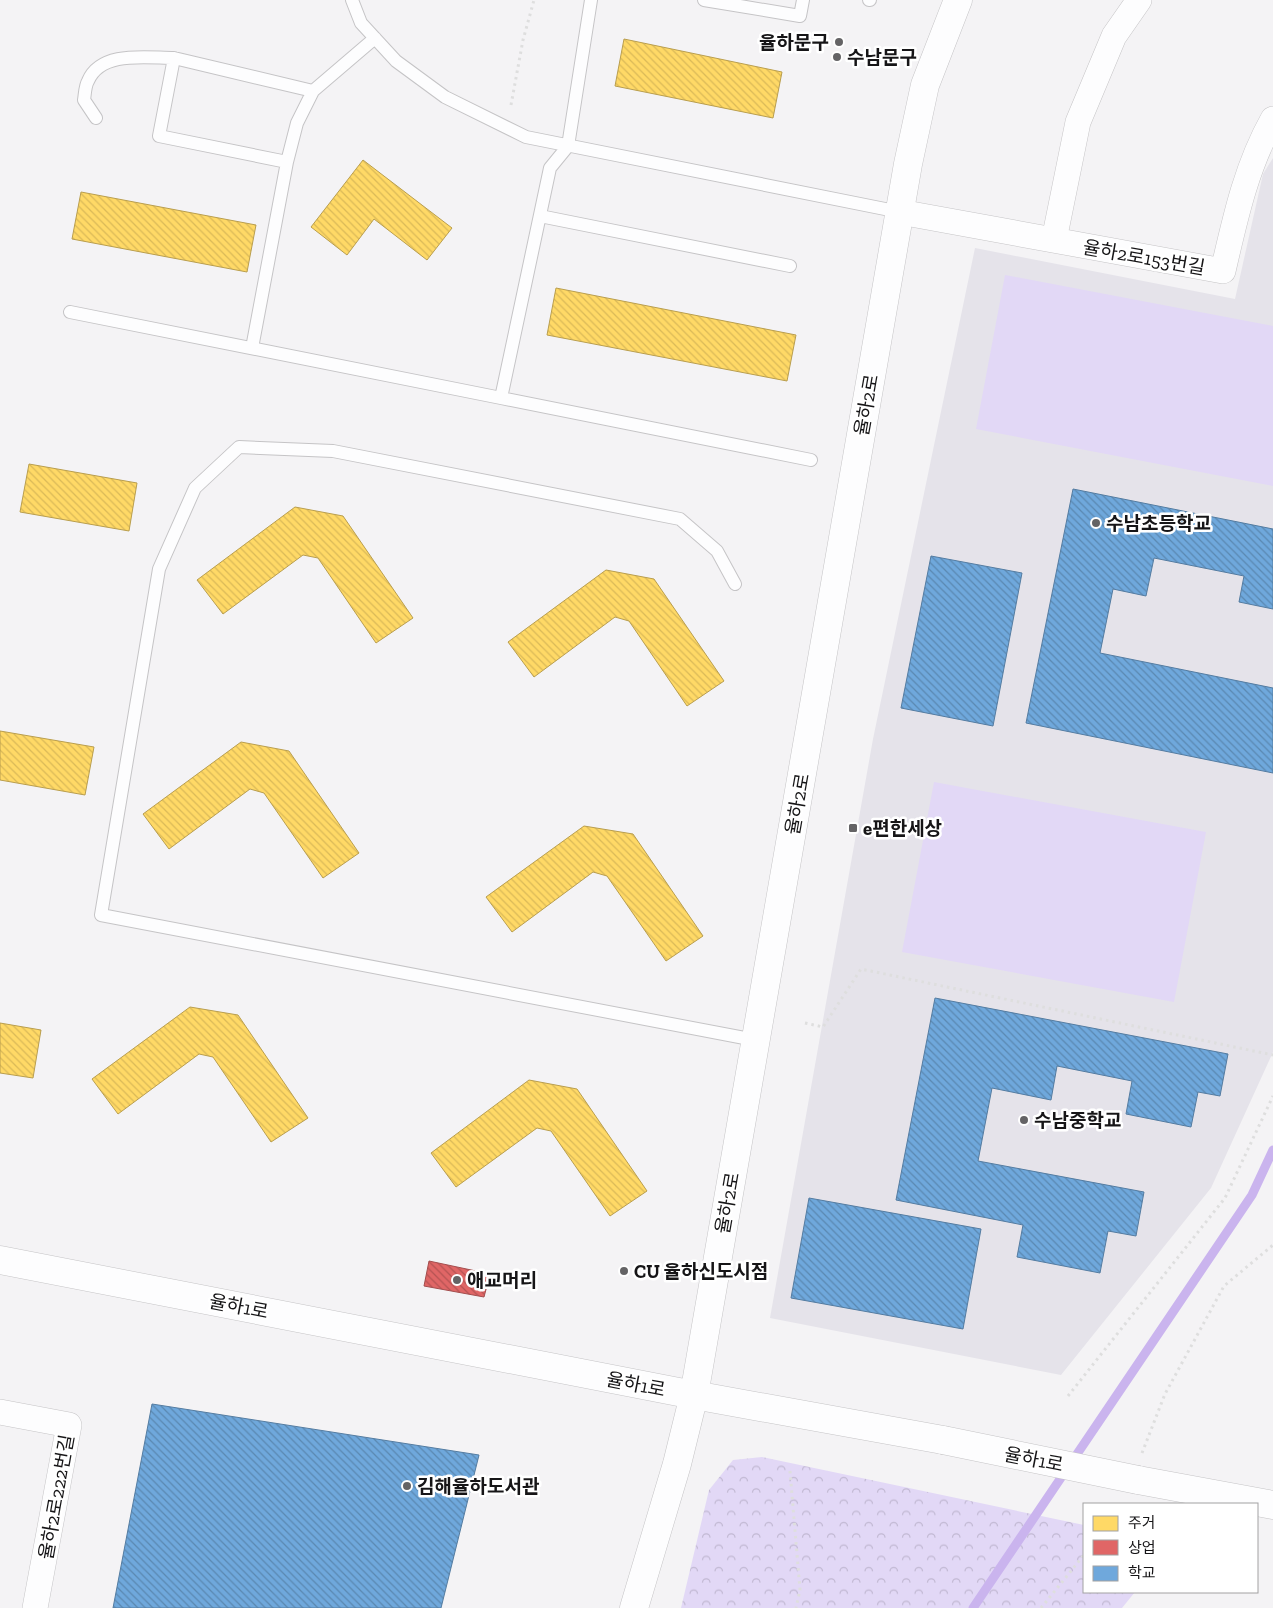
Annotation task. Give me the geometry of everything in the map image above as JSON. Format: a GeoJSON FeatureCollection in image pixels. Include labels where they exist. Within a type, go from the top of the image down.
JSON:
{"type":"FeatureCollection","features":[{"type":"Feature","properties":{"kind":"street","name":"율하2로"},"geometry":{"type":"LineString","coordinates":[[634,1608],[678,1464],[694,1395],[900,212],[925,86],[958,0]]}},
{"type":"Feature","properties":{"kind":"street"},"geometry":{"type":"LineString","coordinates":[[1054,240],[1078,122],[1114,36],[1139,0]]}},
{"type":"Feature","properties":{"kind":"street","name":"율하2로153번길"},"geometry":{"type":"LineString","coordinates":[[900,212],[1223,271],[1238,206],[1250,167],[1273,120]]}},
{"type":"Feature","properties":{"kind":"street","name":"율하1로"},"geometry":{"type":"LineString","coordinates":[[0,1260],[694,1395],[943,1440],[1139,1469],[1273,1505]]}},
{"type":"Feature","properties":{"kind":"street","name":"율하2로222번길"},"geometry":{"type":"LineString","coordinates":[[0,1412],[69,1425],[35,1608]]}},
{"type":"Feature","properties":{"kind":"lane"},"geometry":{"type":"LineString","coordinates":[[352,0],[361,23],[396,61],[445,96],[526,137],[900,212]]}},
{"type":"Feature","properties":{"kind":"lane"},"geometry":{"type":"LineString","coordinates":[[501,398],[550,168],[568,146],[591,0]]}},
{"type":"Feature","properties":{"kind":"lane"},"geometry":{"type":"LineString","coordinates":[[704,0],[800,16],[803,0]]}},
{"type":"Feature","properties":{"kind":"lane"},"geometry":{"type":"LineString","coordinates":[[252,348],[287,162],[297,123],[313,91],[375,38]]}},
{"type":"Feature","properties":{"kind":"lane"},"geometry":{"type":"LineString","coordinates":[[96,118],[84,100],[87,81],[96,68],[116,59],[174,58],[313,91]]}},
{"type":"Feature","properties":{"kind":"lane"},"geometry":{"type":"LineString","coordinates":[[174,58],[159,136],[287,162]]}},
{"type":"Feature","properties":{"kind":"lane"},"geometry":{"type":"LineString","coordinates":[[540,216],[790,266]]}},
{"type":"Feature","properties":{"kind":"lane"},"geometry":{"type":"LineString","coordinates":[[70,312],[811,460]]}},
{"type":"Feature","properties":{"kind":"lane"},"geometry":{"type":"LineString","coordinates":[[735,584],[718,551],[680,519],[332,451],[239,448],[196,488],[159,569],[101,915],[756,1040]]}},
{"type":"Feature","properties":{"kind":"path"},"geometry":{"type":"LineString","coordinates":[[510,111],[523,40],[534,0]]}},
{"type":"Feature","properties":{"kind":"path"},"geometry":{"type":"LineString","coordinates":[[805,1023],[823,1027],[861,969],[1273,1055]]}},
{"type":"Feature","properties":{"kind":"path"},"geometry":{"type":"LineString","coordinates":[[1068,1396],[1225,1198],[1273,1096]]}},
{"type":"Feature","properties":{"kind":"path"},"geometry":{"type":"LineString","coordinates":[[1139,1469],[1165,1394],[1224,1286],[1273,1246]]}},
{"type":"Feature","properties":{"kind":"path"},"geometry":{"type":"LineString","coordinates":[[790,1471],[800,1590],[796,1608]]}},
{"type":"Feature","properties":{"kind":"path"},"geometry":{"type":"LineString","coordinates":[[1041,1608],[1083,1556]]}},
{"type":"Feature","properties":{"kind":"shaded area"},"geometry":{"type":"Polygon","coordinates":[[[1273,158],[1273,1052],[1211,1188],[1061,1375],[770,1318],[873,739],[975,248],[1235,299],[1263,174],[1273,158]]]}},
{"type":"Feature","properties":{"kind":"green space"},"geometry":{"type":"Polygon","coordinates":[[[1005,275],[1273,326],[1273,486],[976,429],[1005,275]]]}},
{"type":"Feature","properties":{"kind":"green space"},"geometry":{"type":"Polygon","coordinates":[[[934,782],[1206,832],[1174,1002],[902,952],[934,782]]]}},
{"type":"Feature","properties":{"kind":"green space"},"geometry":{"type":"Polygon","coordinates":[[[762,1457],[1083,1525],[1083,1593],[1134,1593],[1122,1608],[681,1608],[709,1490],[733,1460],[762,1457]]]}},
{"type":"Feature","properties":{"kind":"building: 주거"},"geometry":{"type":"Polygon","coordinates":[[[624,39],[782,72],[773,118],[615,86],[624,39]]]}},
{"type":"Feature","properties":{"kind":"building: 주거"},"geometry":{"type":"Polygon","coordinates":[[[363,160],[452,228],[427,260],[374,219],[347,255],[311,227],[363,160]]]}},
{"type":"Feature","properties":{"kind":"building: 주거"},"geometry":{"type":"Polygon","coordinates":[[[81,192],[256,225],[247,272],[72,239],[81,192]]]}},
{"type":"Feature","properties":{"kind":"building: 주거"},"geometry":{"type":"Polygon","coordinates":[[[556,288],[796,335],[787,381],[547,335],[556,288]]]}},
{"type":"Feature","properties":{"kind":"building: 주거"},"geometry":{"type":"Polygon","coordinates":[[[29,464],[137,483],[129,531],[20,512],[29,464]]]}},
{"type":"Feature","properties":{"kind":"building: 주거"},"geometry":{"type":"Polygon","coordinates":[[[295,507],[343,516],[413,618],[376,643],[318,558],[303,555],[223,614],[197,580],[295,507]]]}},
{"type":"Feature","properties":{"kind":"building: 주거"},"geometry":{"type":"Polygon","coordinates":[[[606,570],[654,579],[724,681],[687,706],[629,621],[615,617],[534,677],[508,642],[606,570]]]}},
{"type":"Feature","properties":{"kind":"building: 주거"},"geometry":{"type":"Polygon","coordinates":[[[0,731],[94,747],[85,795],[0,780],[0,731]]]}},
{"type":"Feature","properties":{"kind":"building: 주거"},"geometry":{"type":"Polygon","coordinates":[[[241,742],[289,751],[359,853],[323,878],[264,793],[250,789],[169,849],[143,814],[241,742]]]}},
{"type":"Feature","properties":{"kind":"building: 주거"},"geometry":{"type":"Polygon","coordinates":[[[584,826],[633,834],[703,936],[666,961],[607,876],[593,872],[512,932],[486,897],[584,826]]]}},
{"type":"Feature","properties":{"kind":"building: 주거"},"geometry":{"type":"Polygon","coordinates":[[[190,1007],[238,1015],[308,1118],[271,1142],[213,1057],[199,1054],[118,1114],[92,1079],[190,1007]]]}},
{"type":"Feature","properties":{"kind":"building: 주거"},"geometry":{"type":"Polygon","coordinates":[[[0,1023],[41,1030],[33,1078],[0,1073],[0,1023]]]}},
{"type":"Feature","properties":{"kind":"building: 주거"},"geometry":{"type":"Polygon","coordinates":[[[529,1080],[577,1089],[647,1191],[610,1216],[551,1131],[537,1128],[456,1187],[431,1153],[529,1080]]]}},
{"type":"Feature","properties":{"kind":"building: 상업","name":"애교머리"},"geometry":{"type":"Polygon","coordinates":[[[429,1261],[490,1274],[484,1297],[424,1286],[429,1261]]]}},
{"type":"Feature","properties":{"kind":"building: 학교"},"geometry":{"type":"Polygon","coordinates":[[[1073,489],[1273,529],[1273,609],[1239,602],[1244,576],[1154,558],[1146,596],[1113,589],[1100,653],[1273,688],[1273,773],[1026,723],[1073,489]]]}},
{"type":"Feature","properties":{"kind":"building: 학교"},"geometry":{"type":"Polygon","coordinates":[[[931,556],[1022,573],[993,726],[901,708],[931,556]]]}},
{"type":"Feature","properties":{"kind":"building: 학교"},"geometry":{"type":"Polygon","coordinates":[[[935,998],[1228,1054],[1220,1096],[1198,1092],[1191,1127],[1126,1114],[1132,1081],[1057,1066],[1051,1100],[992,1088],[978,1161],[1144,1192],[1136,1236],[1108,1231],[1100,1273],[1017,1257],[1023,1225],[896,1200],[935,998]]]}},
{"type":"Feature","properties":{"kind":"building: 학교"},"geometry":{"type":"Polygon","coordinates":[[[809,1198],[981,1229],[963,1329],[791,1298],[809,1198]]]}},
{"type":"Feature","properties":{"kind":"building: 학교"},"geometry":{"type":"Polygon","coordinates":[[[152,1404],[479,1455],[441,1608],[113,1608],[152,1404]]]}},
{"type":"Feature","properties":{"kind":"waterway"},"geometry":{"type":"LineString","coordinates":[[973,1608],[1252,1195],[1273,1150]]}},
{"type":"Feature","properties":{"kind":"place","name":"율하문구"},"geometry":{"type":"Point","coordinates":[839,42]}},
{"type":"Feature","properties":{"kind":"place","name":"수남문구"},"geometry":{"type":"Point","coordinates":[837,57]}},
{"type":"Feature","properties":{"kind":"place","name":"수남초등학교"},"geometry":{"type":"Point","coordinates":[1096,523]}},
{"type":"Feature","properties":{"kind":"place","name":"e편한세상"},"geometry":{"type":"Point","coordinates":[853,828]}},
{"type":"Feature","properties":{"kind":"place","name":"수남중학교"},"geometry":{"type":"Point","coordinates":[1024,1120]}},
{"type":"Feature","properties":{"kind":"place","name":"CU 율하신도시점"},"geometry":{"type":"Point","coordinates":[624,1271]}},
{"type":"Feature","properties":{"kind":"place","name":"애교머리"},"geometry":{"type":"Point","coordinates":[457,1280]}},
{"type":"Feature","properties":{"kind":"place","name":"김해율하도서관"},"geometry":{"type":"Point","coordinates":[407,1486]}}]}
